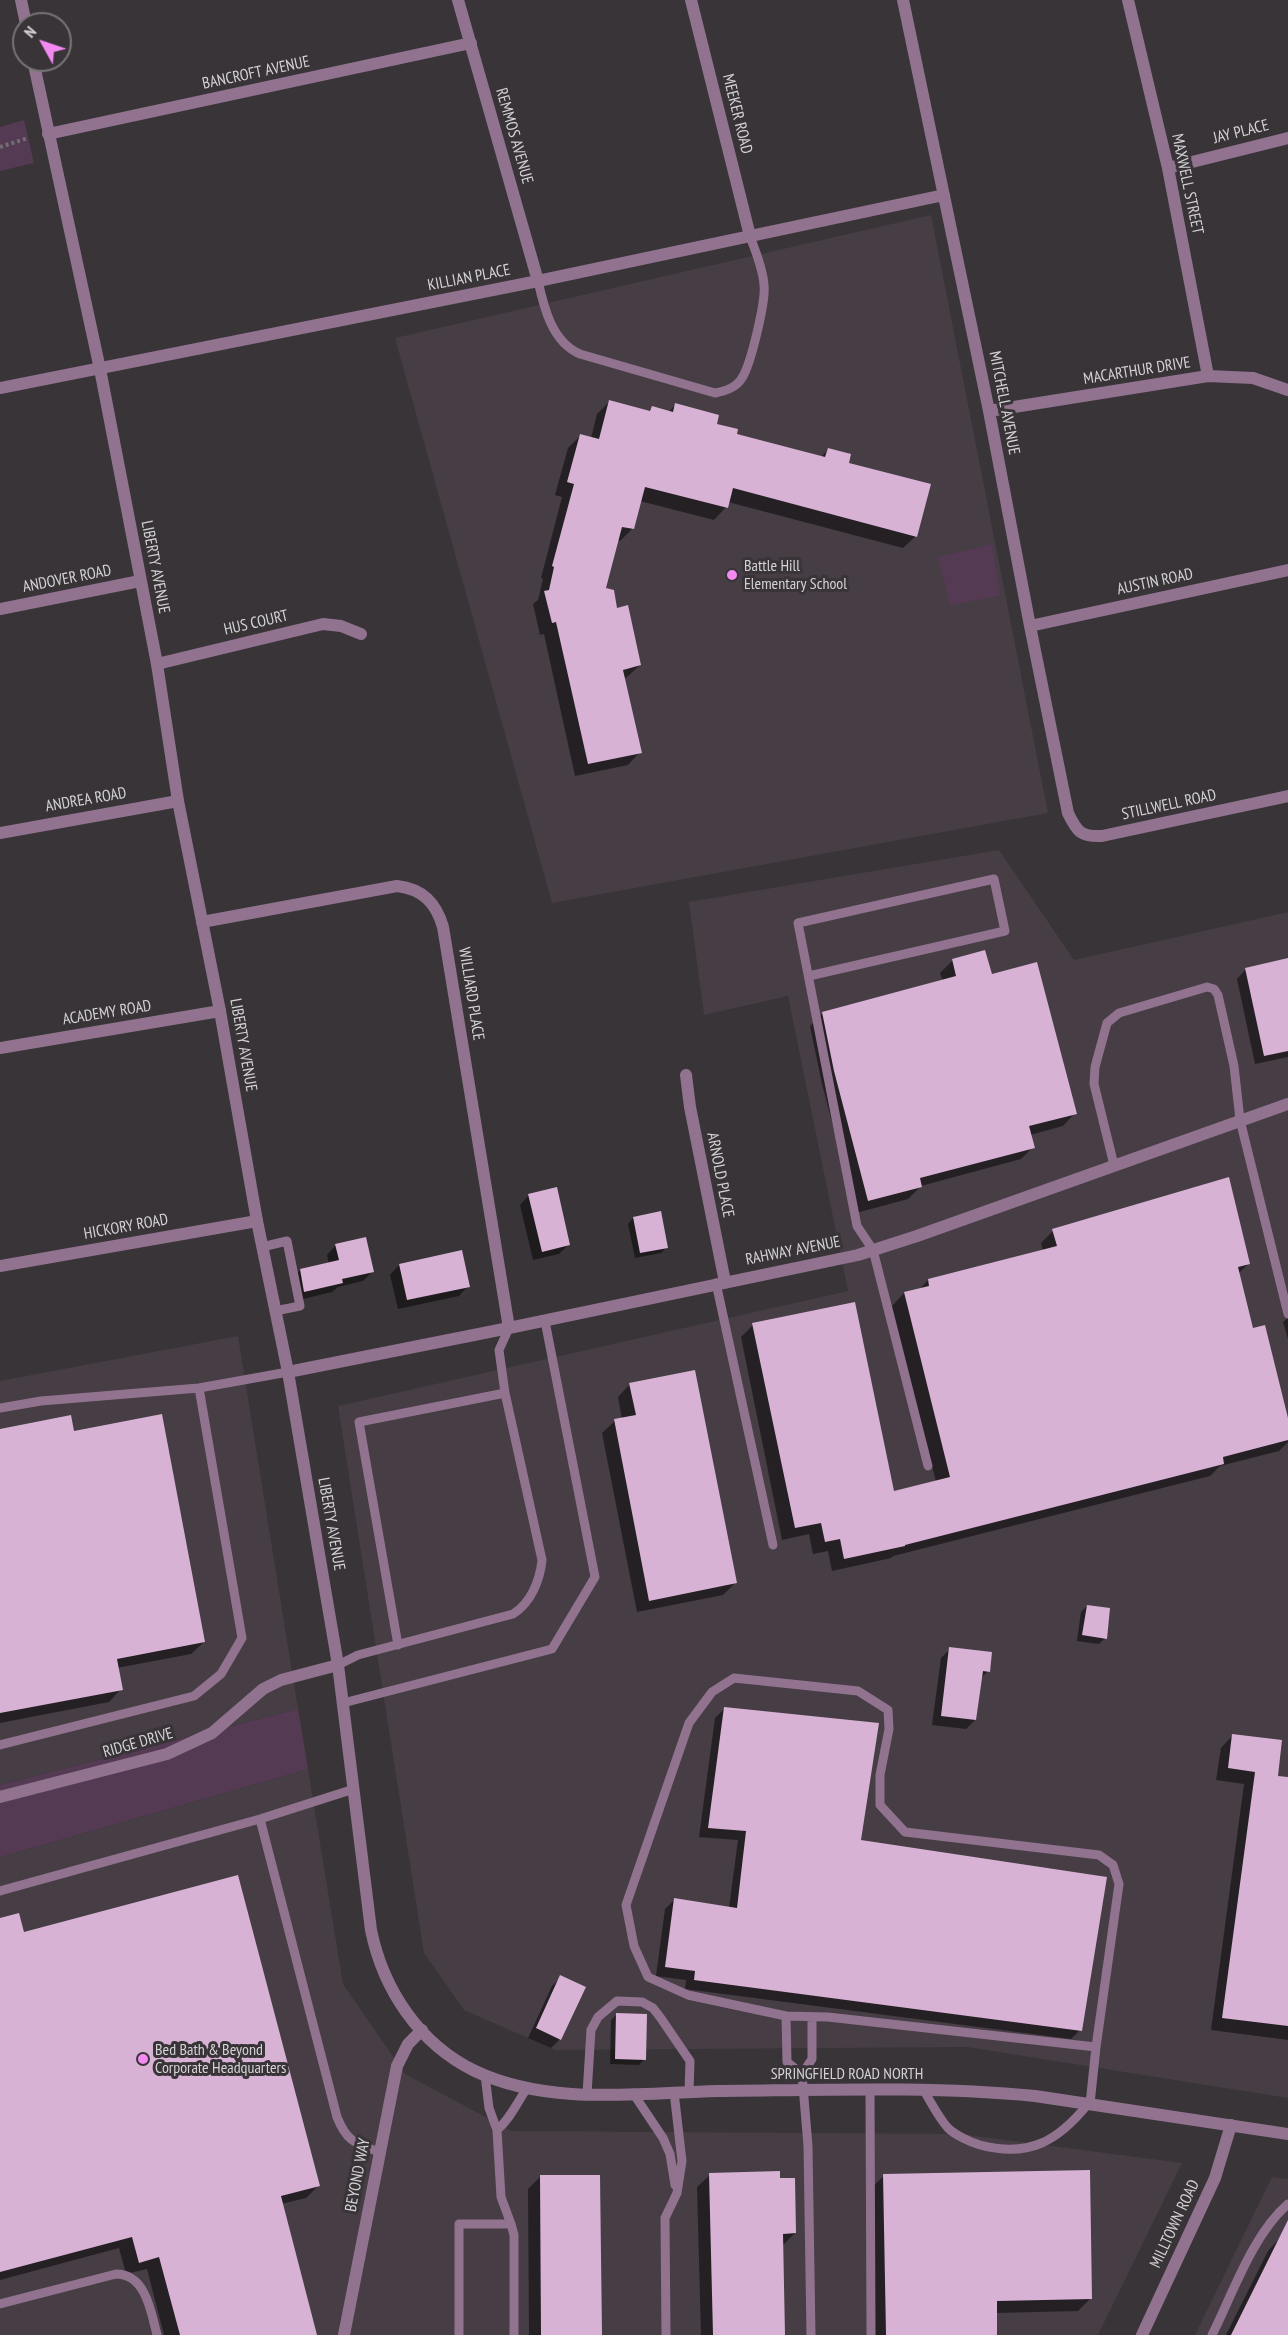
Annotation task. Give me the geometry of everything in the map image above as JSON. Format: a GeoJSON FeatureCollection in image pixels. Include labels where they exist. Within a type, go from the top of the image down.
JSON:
{"type":"FeatureCollection","features":[{"type":"Feature","properties":{"kind":"street","name":"REMMOS AVENUE"},"geometry":{"type":"LineString","coordinates":[[458,0],[538,281]]}},
{"type":"Feature","properties":{"kind":"street","name":"MEEKER ROAD"},"geometry":{"type":"LineString","coordinates":[[691,0],[750,236]]}},
{"type":"Feature","properties":{"kind":"street","name":"MITCHELL AVENUE"},"geometry":{"type":"LineString","coordinates":[[903,0],[989,411],[1068,813]]}},
{"type":"Feature","properties":{"kind":"street","name":"MAXWELL STREET"},"geometry":{"type":"LineString","coordinates":[[1128,0],[1168,168],[1208,376]]}},
{"type":"Feature","properties":{"kind":"street","name":"BANCROFT AVENUE"},"geometry":{"type":"LineString","coordinates":[[48,134],[471,44]]}},
{"type":"Feature","properties":{"kind":"street","name":"LIBERTY AVENUE"},"geometry":{"type":"LineString","coordinates":[[35,72],[100,369],[157,664],[178,801],[220,1011],[262,1247],[288,1372],[338,1665],[368,1911],[375,1948],[396,1999],[422,2030]]}},
{"type":"Feature","properties":{"kind":"street","name":"JAY PLACE"},"geometry":{"type":"LineString","coordinates":[[1168,168],[1288,138]]}},
{"type":"Feature","properties":{"kind":"street","name":"KILLIAN PLACE"},"geometry":{"type":"LineString","coordinates":[[0,388],[538,281],[944,195]]}},
{"type":"Feature","properties":{"kind":"street","name":"MACARTHUR DRIVE"},"geometry":{"type":"LineString","coordinates":[[989,411],[1208,376],[1238,375],[1288,390]]}},
{"type":"Feature","properties":{"kind":"street","name":"AUSTIN ROAD"},"geometry":{"type":"LineString","coordinates":[[1030,626],[1288,570]]}},
{"type":"Feature","properties":{"kind":"street","name":"ANDOVER ROAD"},"geometry":{"type":"LineString","coordinates":[[0,609],[140,581]]}},
{"type":"Feature","properties":{"kind":"street","name":"HUS COURT"},"geometry":{"type":"LineString","coordinates":[[157,664],[323,624],[341,626],[361,634]]}},
{"type":"Feature","properties":{"kind":"street","name":"STILLWELL ROAD"},"geometry":{"type":"LineString","coordinates":[[1068,813],[1075,829],[1088,837],[1102,836],[1288,796]]}},
{"type":"Feature","properties":{"kind":"street","name":"ANDREA ROAD"},"geometry":{"type":"LineString","coordinates":[[0,833],[178,801]]}},
{"type":"Feature","properties":{"kind":"street","name":"WILLIARD PLACE"},"geometry":{"type":"LineString","coordinates":[[202,922],[384,887],[411,888],[431,901],[439,913],[443,927],[509,1328]]}},
{"type":"Feature","properties":{"kind":"street","name":"ACADEMY ROAD"},"geometry":{"type":"LineString","coordinates":[[0,1047],[220,1011]]}},
{"type":"Feature","properties":{"kind":"street","name":"ARNOLD PLACE"},"geometry":{"type":"LineString","coordinates":[[686,1075],[720,1282]]}},
{"type":"Feature","properties":{"kind":"street","name":"RAHWAY AVENUE"},"geometry":{"type":"LineString","coordinates":[[288,1372],[545,1321],[873,1250],[1288,1104]]}},
{"type":"Feature","properties":{"kind":"street","name":"HICKORY ROAD"},"geometry":{"type":"LineString","coordinates":[[0,1266],[257,1221]]}},
{"type":"Feature","properties":{"kind":"street","name":"RIDGE DRIVE"},"geometry":{"type":"LineString","coordinates":[[0,1797],[167,1754],[212,1733],[263,1689],[281,1680],[338,1665]]}},
{"type":"Feature","properties":{"kind":"street","name":"SPRINGFIELD ROAD NORTH"},"geometry":{"type":"LineString","coordinates":[[422,2030],[447,2054],[484,2075],[527,2088],[587,2094],[870,2088],[1003,2093],[1288,2134]]}},
{"type":"Feature","properties":{"kind":"street","name":"BEYOND WAY"},"geometry":{"type":"LineString","coordinates":[[344,2335],[399,2060],[414,2036],[422,2030]]}},
{"type":"Feature","properties":{"kind":"street","name":"MILLTOWN ROAD"},"geometry":{"type":"LineString","coordinates":[[1142,2335],[1215,2178],[1231,2125]]}},
{"type":"Feature","properties":{"kind":"lane"},"geometry":{"type":"LineString","coordinates":[[538,281],[544,310],[568,349],[714,393],[727,391],[741,380],[765,297],[764,283],[750,236]]}},
{"type":"Feature","properties":{"kind":"lane"},"geometry":{"type":"LineString","coordinates":[[809,976],[1005,931],[994,879],[798,923],[857,1226],[873,1250],[928,1466]]}},
{"type":"Feature","properties":{"kind":"lane"},"geometry":{"type":"LineString","coordinates":[[1114,1165],[1094,1084],[1095,1067],[1107,1023],[1119,1013],[1207,987],[1214,989],[1218,995],[1234,1066],[1240,1120],[1288,1314]]}},
{"type":"Feature","properties":{"kind":"lane"},"geometry":{"type":"LineString","coordinates":[[262,1247],[287,1241],[300,1306],[275,1311]]}},
{"type":"Feature","properties":{"kind":"lane"},"geometry":{"type":"LineString","coordinates":[[720,1282],[773,1545]]}},
{"type":"Feature","properties":{"kind":"lane"},"geometry":{"type":"LineString","coordinates":[[343,1703],[552,1649],[595,1577],[545,1321]]}},
{"type":"Feature","properties":{"kind":"lane"},"geometry":{"type":"LineString","coordinates":[[338,1665],[358,1655],[513,1614],[524,1607],[540,1574],[542,1560],[505,1393],[499,1350],[509,1328]]}},
{"type":"Feature","properties":{"kind":"lane"},"geometry":{"type":"LineString","coordinates":[[0,1408],[41,1401],[199,1388],[288,1372]]}},
{"type":"Feature","properties":{"kind":"lane"},"geometry":{"type":"LineString","coordinates":[[0,1745],[194,1696],[221,1674],[242,1638],[199,1388]]}},
{"type":"Feature","properties":{"kind":"lane"},"geometry":{"type":"LineString","coordinates":[[398,1645],[359,1422],[505,1393]]}},
{"type":"Feature","properties":{"kind":"lane"},"geometry":{"type":"LineString","coordinates":[[923,2089],[949,2129],[974,2143],[998,2150],[1029,2148],[1049,2140],[1070,2126],[1089,2104],[1119,1884],[1113,1865],[1099,1855],[905,1832],[892,1821],[880,1805],[880,1775],[889,1729],[888,1710],[858,1691],[734,1678],[712,1692],[689,1723],[626,1905],[634,1946],[648,1977],[688,1995],[786,2016],[1096,2048]]}},
{"type":"Feature","properties":{"kind":"lane"},"geometry":{"type":"LineString","coordinates":[[0,1890],[260,1820],[354,1789]]}},
{"type":"Feature","properties":{"kind":"lane"},"geometry":{"type":"LineString","coordinates":[[260,1820],[337,2116],[343,2132],[352,2142],[379,2152]]}},
{"type":"Feature","properties":{"kind":"lane"},"geometry":{"type":"LineString","coordinates":[[587,2094],[591,2030],[598,2017],[617,2001],[642,2002],[653,2008],[690,2061],[688,2092]]}},
{"type":"Feature","properties":{"kind":"lane"},"geometry":{"type":"LineString","coordinates":[[786,2016],[787,2062],[802,2074],[805,2090],[810,2217],[811,2335]]}},
{"type":"Feature","properties":{"kind":"lane"},"geometry":{"type":"LineString","coordinates":[[802,2074],[812,2059],[812,2017]]}},
{"type":"Feature","properties":{"kind":"lane"},"geometry":{"type":"LineString","coordinates":[[484,2075],[489,2108],[497,2130],[501,2197],[514,2235],[514,2335]]}},
{"type":"Feature","properties":{"kind":"lane"},"geometry":{"type":"LineString","coordinates":[[497,2130],[508,2121],[527,2088]]}},
{"type":"Feature","properties":{"kind":"lane"},"geometry":{"type":"LineString","coordinates":[[870,2088],[871,2335]]}},
{"type":"Feature","properties":{"kind":"lane"},"geometry":{"type":"LineString","coordinates":[[666,2335],[665,2218],[677,2193],[682,2161],[674,2092]]}},
{"type":"Feature","properties":{"kind":"lane"},"geometry":{"type":"LineString","coordinates":[[633,2093],[663,2138],[670,2154],[677,2193]]}},
{"type":"Feature","properties":{"kind":"lane"},"geometry":{"type":"LineString","coordinates":[[1212,2335],[1250,2256],[1273,2217],[1288,2204]]}},
{"type":"Feature","properties":{"kind":"lane"},"geometry":{"type":"LineString","coordinates":[[459,2335],[459,2224],[511,2224]]}},
{"type":"Feature","properties":{"kind":"lane"},"geometry":{"type":"LineString","coordinates":[[0,2304],[116,2274],[125,2274],[141,2288],[150,2306],[158,2335]]}},
{"type":"Feature","properties":{"kind":"path"},"geometry":{"type":"LineString","coordinates":[[0,147],[28,138]]}},
{"type":"Feature","properties":{"kind":"shaded area"},"geometry":{"type":"Polygon","coordinates":[[[24,120],[34,163],[0,171],[0,127],[24,120]]]}},
{"type":"Feature","properties":{"kind":"shaded area","name":"Battle Hill Elementary School"},"geometry":{"type":"Polygon","coordinates":[[[931,215],[1048,813],[552,903],[395,338],[931,215]]]}},
{"type":"Feature","properties":{"kind":"shaded area"},"geometry":{"type":"Polygon","coordinates":[[[992,544],[1000,596],[950,605],[938,557],[992,544]]]}},
{"type":"Feature","properties":{"kind":"shaded area"},"geometry":{"type":"Polygon","coordinates":[[[999,850],[1074,960],[1288,912],[1288,2098],[967,2047],[555,2050],[464,2010],[424,1953],[338,1406],[848,1291],[788,996],[704,1015],[689,902],[999,850]]]}},
{"type":"Feature","properties":{"kind":"shaded area"},"geometry":{"type":"Polygon","coordinates":[[[238,1336],[298,1709],[0,1785],[0,1381],[238,1336]]]}},
{"type":"Feature","properties":{"kind":"shaded area"},"geometry":{"type":"Polygon","coordinates":[[[298,1709],[308,1769],[0,1857],[0,1785],[298,1709]]]}},
{"type":"Feature","properties":{"kind":"shaded area"},"geometry":{"type":"Polygon","coordinates":[[[308,1769],[343,1984],[405,2074],[512,2131],[960,2134],[1182,2163],[1098,2335],[0,2335],[0,1857],[308,1769]]]}},
{"type":"Feature","properties":{"kind":"shaded area"},"geometry":{"type":"Polygon","coordinates":[[[1272,2177],[1288,2179],[1288,2335],[1195,2335],[1272,2177]]]}},
{"type":"Feature","properties":{"kind":"building"},"geometry":{"type":"Polygon","coordinates":[[[609,400],[650,411],[652,406],[673,412],[675,403],[719,415],[717,424],[738,429],[737,434],[825,457],[828,448],[851,454],[849,463],[931,484],[917,537],[733,488],[728,508],[645,487],[634,529],[622,527],[606,588],[614,590],[617,608],[628,605],[641,665],[623,670],[642,753],[588,764],[556,622],[552,623],[544,591],[549,590],[554,567],[552,566],[574,484],[567,482],[580,434],[599,439],[609,400]]]}},
{"type":"Feature","properties":{"kind":"building"},"geometry":{"type":"Polygon","coordinates":[[[985,950],[992,974],[1037,962],[1077,1114],[1029,1126],[1035,1148],[920,1178],[922,1187],[868,1201],[834,1071],[822,1012],[956,976],[952,959],[985,950]]]}},
{"type":"Feature","properties":{"kind":"building"},"geometry":{"type":"Polygon","coordinates":[[[1288,958],[1288,1051],[1264,1056],[1245,968],[1288,958]]]}},
{"type":"Feature","properties":{"kind":"building"},"geometry":{"type":"Polygon","coordinates":[[[1229,1177],[1250,1264],[1238,1267],[1253,1328],[1265,1325],[1288,1418],[1288,1440],[1223,1457],[1224,1464],[905,1546],[844,1559],[840,1539],[825,1542],[821,1523],[795,1528],[752,1323],[855,1302],[894,1491],[950,1477],[904,1292],[929,1286],[928,1279],[1057,1246],[1052,1229],[1229,1177]]]}},
{"type":"Feature","properties":{"kind":"building"},"geometry":{"type":"Polygon","coordinates":[[[557,1187],[570,1245],[542,1252],[528,1194],[557,1187]]]}},
{"type":"Feature","properties":{"kind":"building"},"geometry":{"type":"Polygon","coordinates":[[[661,1211],[668,1248],[640,1253],[633,1217],[661,1211]]]}},
{"type":"Feature","properties":{"kind":"building"},"geometry":{"type":"Polygon","coordinates":[[[366,1237],[374,1272],[342,1279],[343,1283],[304,1292],[300,1269],[339,1260],[335,1244],[366,1237]]]}},
{"type":"Feature","properties":{"kind":"building"},"geometry":{"type":"Polygon","coordinates":[[[462,1250],[470,1287],[407,1300],[399,1264],[462,1250]]]}},
{"type":"Feature","properties":{"kind":"building"},"geometry":{"type":"Polygon","coordinates":[[[695,1370],[737,1583],[649,1601],[614,1419],[636,1415],[629,1383],[695,1370]]]}},
{"type":"Feature","properties":{"kind":"building"},"geometry":{"type":"Polygon","coordinates":[[[162,1414],[205,1642],[117,1659],[123,1690],[0,1713],[0,1429],[71,1415],[74,1431],[162,1414]]]}},
{"type":"Feature","properties":{"kind":"building"},"geometry":{"type":"Polygon","coordinates":[[[1087,1605],[1110,1608],[1107,1639],[1082,1635],[1087,1605]]]}},
{"type":"Feature","properties":{"kind":"building"},"geometry":{"type":"Polygon","coordinates":[[[949,1647],[992,1652],[990,1672],[983,1671],[976,1720],[941,1716],[949,1647]]]}},
{"type":"Feature","properties":{"kind":"building"},"geometry":{"type":"Polygon","coordinates":[[[724,1707],[879,1723],[861,1840],[1107,1877],[1082,2031],[694,1980],[695,1971],[665,1967],[674,1898],[737,1908],[746,1831],[708,1828],[724,1707]]]}},
{"type":"Feature","properties":{"kind":"building"},"geometry":{"type":"Polygon","coordinates":[[[1232,1734],[1282,1740],[1278,1776],[1288,1777],[1288,2026],[1222,2018],[1255,1772],[1228,1768],[1232,1734]]]}},
{"type":"Feature","properties":{"kind":"building","name":"Bed Bath & Beyond Corporate Headquarters"},"geometry":{"type":"Polygon","coordinates":[[[238,1875],[320,2186],[281,2196],[317,2335],[180,2335],[159,2257],[139,2263],[132,2237],[0,2272],[0,1918],[19,1913],[24,1932],[238,1875]]]}},
{"type":"Feature","properties":{"kind":"building"},"geometry":{"type":"Polygon","coordinates":[[[560,1975],[586,1987],[561,2040],[536,2028],[560,1975]]]}},
{"type":"Feature","properties":{"kind":"building"},"geometry":{"type":"Polygon","coordinates":[[[616,2013],[647,2014],[646,2060],[615,2059],[616,2013]]]}},
{"type":"Feature","properties":{"kind":"building"},"geometry":{"type":"Polygon","coordinates":[[[1090,2170],[1092,2299],[997,2301],[997,2335],[886,2335],[883,2174],[1090,2170]]]}},
{"type":"Feature","properties":{"kind":"building"},"geometry":{"type":"Polygon","coordinates":[[[780,2171],[780,2178],[795,2178],[796,2233],[783,2234],[785,2335],[713,2335],[709,2173],[780,2171]]]}},
{"type":"Feature","properties":{"kind":"building"},"geometry":{"type":"Polygon","coordinates":[[[540,2175],[600,2175],[602,2335],[541,2335],[540,2175]]]}},
{"type":"Feature","properties":{"kind":"building"},"geometry":{"type":"Polygon","coordinates":[[[1288,2220],[1288,2335],[1231,2335],[1288,2220]]]}},
{"type":"Feature","properties":{"kind":"place","name":"Battle Hill Elementary School"},"geometry":{"type":"Point","coordinates":[732,575]}},
{"type":"Feature","properties":{"kind":"place","name":"Bed Bath & Beyond Corporate Headquarters"},"geometry":{"type":"Point","coordinates":[143,2059]}}]}
